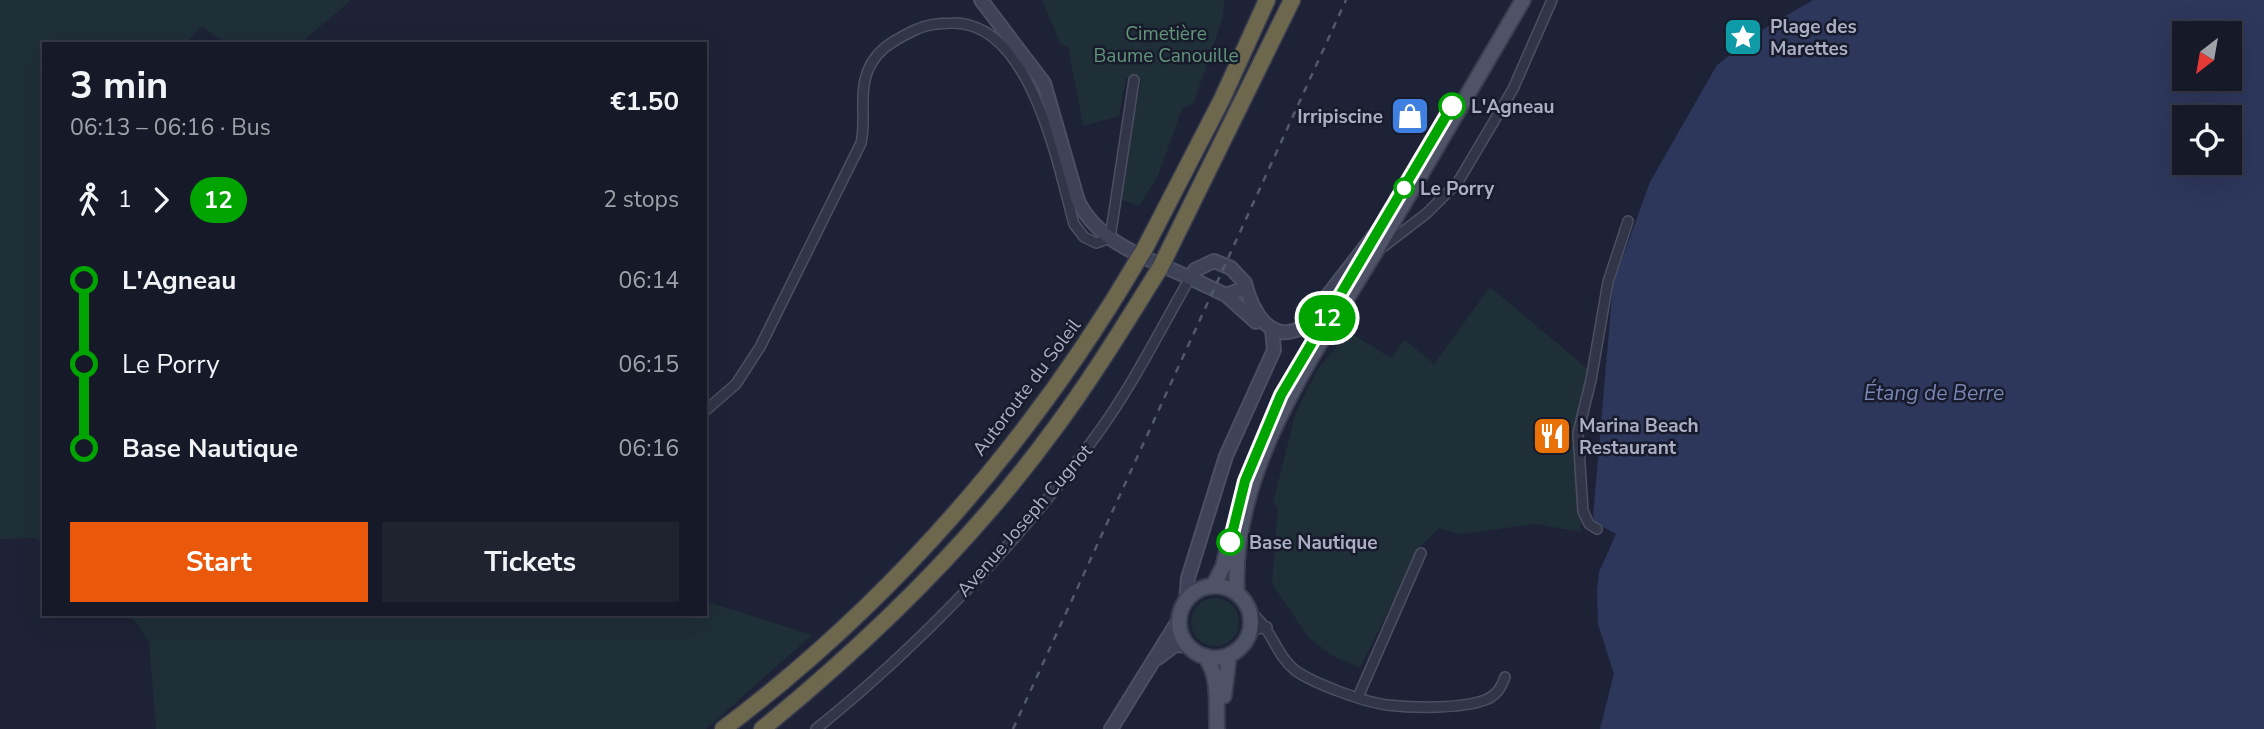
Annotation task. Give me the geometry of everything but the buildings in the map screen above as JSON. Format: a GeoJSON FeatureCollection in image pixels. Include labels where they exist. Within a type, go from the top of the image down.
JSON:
{"type":"FeatureCollection","features":[{"type":"Feature","properties":{"kind":"highway","name":"Autoroute du Soleil"},"geometry":{"type":"LineString","coordinates":[[723,729],[810,657],[946,525],[1071,366],[1142,254],[1222,99],[1267,0]]}},
{"type":"Feature","properties":{"kind":"highway"},"geometry":{"type":"LineString","coordinates":[[762,729],[815,686],[892,615],[977,525],[1054,430],[1109,350],[1162,264],[1292,0]]}},
{"type":"Feature","properties":{"kind":"main road"},"geometry":{"type":"LineString","coordinates":[[981,0],[1044,83],[1078,201],[1097,230],[1226,295],[1265,333],[1272,356]]}},
{"type":"Feature","properties":{"kind":"main road"},"geometry":{"type":"LineString","coordinates":[[1186,601],[1206,587],[1223,567],[1245,481],[1281,395],[1514,0]]}},
{"type":"Feature","properties":{"kind":"main road"},"geometry":{"type":"LineString","coordinates":[[1205,656],[1229,655],[1238,649],[1250,631],[1250,612],[1237,593],[1238,540],[1257,473],[1284,407],[1522,0]]}},
{"type":"Feature","properties":{"kind":"main road"},"geometry":{"type":"LineString","coordinates":[[1272,330],[1286,334],[1304,326],[1380,228]]}},
{"type":"Feature","properties":{"kind":"main road"},"geometry":{"type":"LineString","coordinates":[[1111,729],[1180,618],[1186,601],[1188,578],[1226,456],[1276,344],[1272,330],[1254,310],[1245,283],[1231,268],[1214,261],[1195,270],[1190,278]]}},
{"type":"Feature","properties":{"kind":"main road"},"geometry":{"type":"LineString","coordinates":[[1226,295],[1239,292],[1245,283]]}},
{"type":"Feature","properties":{"kind":"main road"},"geometry":{"type":"LineString","coordinates":[[1188,578],[1206,587],[1237,593]]}},
{"type":"Feature","properties":{"kind":"main road"},"geometry":{"type":"LineString","coordinates":[[1180,618],[1180,628],[1189,646],[1205,656],[1212,667],[1216,684],[1217,729]]}},
{"type":"Feature","properties":{"kind":"main road"},"geometry":{"type":"LineString","coordinates":[[1140,680],[1168,648],[1189,646]]}},
{"type":"Feature","properties":{"kind":"main road"},"geometry":{"type":"LineString","coordinates":[[1224,729],[1229,655]]}},
{"type":"Feature","properties":{"kind":"street"},"geometry":{"type":"LineString","coordinates":[[1366,268],[1387,243],[1427,212],[1458,182],[1514,89],[1552,0]]}},
{"type":"Feature","properties":{"kind":"street"},"geometry":{"type":"LineString","coordinates":[[707,409],[736,384],[760,347],[861,143],[866,123],[865,79],[872,61],[884,46],[920,27],[965,22],[996,41],[1026,78],[1043,115],[1074,224],[1084,237],[1096,243],[1110,238],[1134,80]]}},
{"type":"Feature","properties":{"kind":"street"},"geometry":{"type":"LineString","coordinates":[[1597,529],[1589,524],[1583,511],[1578,433],[1611,273],[1628,221]]}},
{"type":"Feature","properties":{"kind":"street","name":"Avenue Joseph Cugnot"},"geometry":{"type":"LineString","coordinates":[[816,729],[914,645],[1047,500],[1099,432],[1190,278]]}},
{"type":"Feature","properties":{"kind":"street"},"geometry":{"type":"LineString","coordinates":[[1358,697],[1421,553]]}},
{"type":"Feature","properties":{"kind":"street"},"geometry":{"type":"LineString","coordinates":[[1250,612],[1267,627],[1287,663],[1299,673],[1358,697],[1386,705],[1486,700],[1500,690],[1505,677]]}},
{"type":"Feature","properties":{"kind":"street"},"geometry":{"type":"LineString","coordinates":[[1250,631],[1267,627]]}},
{"type":"Feature","properties":{"kind":"green space"},"geometry":{"type":"Polygon","coordinates":[[[0,0],[351,0],[302,42],[224,42],[202,27],[186,42],[42,42],[42,543],[35,538],[0,539],[0,0]]]}},
{"type":"Feature","properties":{"kind":"green space","name":"Cimetière Baume Canouille"},"geometry":{"type":"Polygon","coordinates":[[[1042,0],[1224,0],[1223,17],[1194,102],[1182,109],[1158,176],[1139,206],[1119,199],[1141,81],[1126,78],[1119,116],[1083,126],[1068,46],[1061,45],[1042,0]]]}},
{"type":"Feature","properties":{"kind":"green space"},"geometry":{"type":"Polygon","coordinates":[[[1490,287],[1590,371],[1577,417],[1581,532],[1535,524],[1460,534],[1439,528],[1420,547],[1360,668],[1331,655],[1309,638],[1272,584],[1278,508],[1273,502],[1296,412],[1317,370],[1349,332],[1391,358],[1405,340],[1434,364],[1490,287]]]}},
{"type":"Feature","properties":{"kind":"green space"},"geometry":{"type":"Polygon","coordinates":[[[1215,598],[1232,605],[1239,622],[1232,639],[1215,646],[1198,639],[1191,622],[1198,605],[1215,598]]]}},
{"type":"Feature","properties":{"kind":"green space"},"geometry":{"type":"Polygon","coordinates":[[[707,602],[812,635],[706,729],[156,729],[149,642],[131,616],[707,616],[707,602]]]}},
{"type":"Feature","properties":{"kind":"water","name":"Étang de Berre"},"geometry":{"type":"Polygon","coordinates":[[[1813,0],[2264,0],[2264,729],[1600,729],[1614,674],[1598,624],[1597,589],[1599,572],[1616,534],[1596,523],[1593,517],[1613,284],[1650,182],[1717,65],[1765,28],[1813,0]]]}},
{"type":"Feature","properties":{"kind":"railway"},"geometry":{"type":"LineString","coordinates":[[1013,729],[1346,0]]}},
{"type":"Feature","properties":{"kind":"bus line","name":"12"},"geometry":{"type":"LineString","coordinates":[[1230,542],[1245,481],[1281,395],[1452,106]]}},
{"type":"Feature","properties":{"kind":"place","name":"Plage des Marettes"},"geometry":{"type":"Point","coordinates":[1743,37]}},
{"type":"Feature","properties":{"kind":"place","name":"L'Agneau"},"geometry":{"type":"Point","coordinates":[1452,106]}},
{"type":"Feature","properties":{"kind":"place","name":"Irripiscine"},"geometry":{"type":"Point","coordinates":[1410,116]}},
{"type":"Feature","properties":{"kind":"place","name":"Le Porry"},"geometry":{"type":"Point","coordinates":[1404,188]}},
{"type":"Feature","properties":{"kind":"place","name":"Marina Beach Restaurant"},"geometry":{"type":"Point","coordinates":[1552,436]}},
{"type":"Feature","properties":{"kind":"place","name":"Base Nautique"},"geometry":{"type":"Point","coordinates":[1230,542]}}]}
